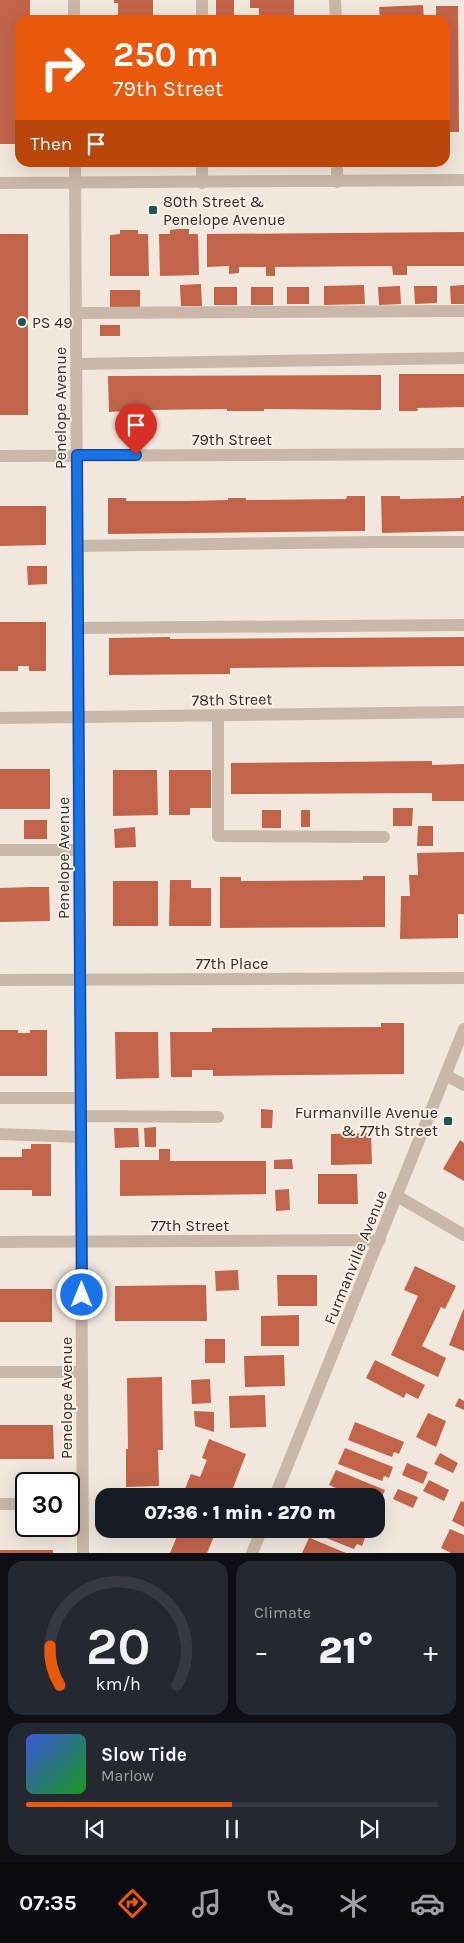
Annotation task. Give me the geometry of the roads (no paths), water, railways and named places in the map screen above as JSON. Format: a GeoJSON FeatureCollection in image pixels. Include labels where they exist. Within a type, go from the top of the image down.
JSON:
{"type":"FeatureCollection","features":[{"type":"Feature","properties":{"kind":"street"},"geometry":{"type":"LineString","coordinates":[[74,0],[74,15]]}},
{"type":"Feature","properties":{"kind":"street"},"geometry":{"type":"LineString","coordinates":[[202,0],[202,15]]}},
{"type":"Feature","properties":{"kind":"street"},"geometry":{"type":"LineString","coordinates":[[336,0],[336,15]]}},
{"type":"Feature","properties":{"kind":"street","name":"Penelope Avenue"},"geometry":{"type":"LineString","coordinates":[[75,167],[83,1553]]}},
{"type":"Feature","properties":{"kind":"street"},"geometry":{"type":"LineString","coordinates":[[202,167],[202,183]]}},
{"type":"Feature","properties":{"kind":"street"},"geometry":{"type":"LineString","coordinates":[[337,167],[337,182]]}},
{"type":"Feature","properties":{"kind":"street"},"geometry":{"type":"LineString","coordinates":[[0,183],[464,180]]}},
{"type":"Feature","properties":{"kind":"street"},"geometry":{"type":"LineString","coordinates":[[76,313],[464,311]]}},
{"type":"Feature","properties":{"kind":"street"},"geometry":{"type":"LineString","coordinates":[[76,364],[464,358]]}},
{"type":"Feature","properties":{"kind":"street","name":"79th Street"},"geometry":{"type":"LineString","coordinates":[[0,456],[464,454]]}},
{"type":"Feature","properties":{"kind":"street"},"geometry":{"type":"LineString","coordinates":[[77,546],[464,542]]}},
{"type":"Feature","properties":{"kind":"street"},"geometry":{"type":"LineString","coordinates":[[78,628],[464,625]]}},
{"type":"Feature","properties":{"kind":"street","name":"78th Street"},"geometry":{"type":"LineString","coordinates":[[0,718],[464,712]]}},
{"type":"Feature","properties":{"kind":"street"},"geometry":{"type":"LineString","coordinates":[[218,715],[218,836],[384,838]]}},
{"type":"Feature","properties":{"kind":"street"},"geometry":{"type":"LineString","coordinates":[[0,850],[79,850]]}},
{"type":"Feature","properties":{"kind":"street","name":"77th Place"},"geometry":{"type":"LineString","coordinates":[[0,980],[464,978]]}},
{"type":"Feature","properties":{"kind":"street","name":"Furmanville Avenue"},"geometry":{"type":"LineString","coordinates":[[278,1488],[464,1029]]}},
{"type":"Feature","properties":{"kind":"street"},"geometry":{"type":"LineString","coordinates":[[446,1075],[464,1085]]}},
{"type":"Feature","properties":{"kind":"street"},"geometry":{"type":"LineString","coordinates":[[0,1098],[81,1098]]}},
{"type":"Feature","properties":{"kind":"street"},"geometry":{"type":"LineString","coordinates":[[81,1116],[218,1117]]}},
{"type":"Feature","properties":{"kind":"street"},"geometry":{"type":"LineString","coordinates":[[0,1134],[81,1137]]}},
{"type":"Feature","properties":{"kind":"street"},"geometry":{"type":"LineString","coordinates":[[397,1196],[464,1235]]}},
{"type":"Feature","properties":{"kind":"street","name":"77th Street"},"geometry":{"type":"LineString","coordinates":[[0,1242],[380,1240]]}},
{"type":"Feature","properties":{"kind":"street"},"geometry":{"type":"LineString","coordinates":[[0,1372],[82,1372]]}},
{"type":"Feature","properties":{"kind":"street"},"geometry":{"type":"LineString","coordinates":[[0,1504],[15,1504]]}},
{"type":"Feature","properties":{"kind":"street"},"geometry":{"type":"LineString","coordinates":[[252,1553],[258,1538]]}},
{"type":"Feature","properties":{"kind":"place","name":"80th Street & Penelope Avenue"},"geometry":{"type":"Point","coordinates":[153,210]}},
{"type":"Feature","properties":{"kind":"place","name":"PS 49"},"geometry":{"type":"Point","coordinates":[22,322]}},
{"type":"Feature","properties":{"kind":"place","name":"Furmanville Avenue & 77th Street"},"geometry":{"type":"Point","coordinates":[448,1121]}}]}
